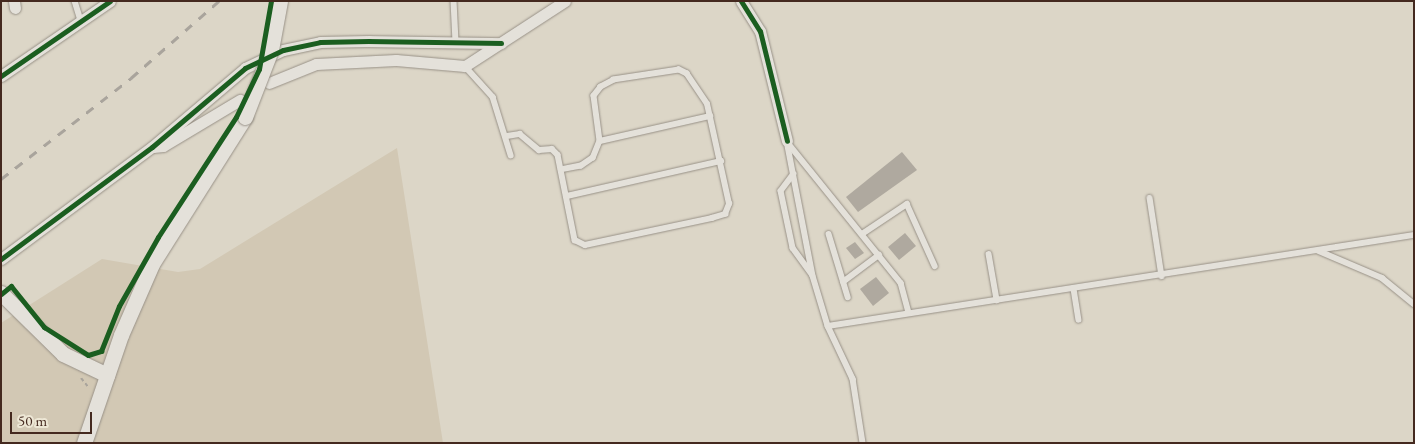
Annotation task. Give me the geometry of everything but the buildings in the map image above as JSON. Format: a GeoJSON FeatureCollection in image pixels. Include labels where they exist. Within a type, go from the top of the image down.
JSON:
{"type":"FeatureCollection","features":[{"type":"Feature","properties":{"kind":"street"},"geometry":{"type":"LineString","coordinates":[[1,76],[110,1]]}},
{"type":"Feature","properties":{"kind":"street"},"geometry":{"type":"LineString","coordinates":[[84,443],[107,375],[152,264],[245,117],[271,50],[280,1]]}},
{"type":"Feature","properties":{"kind":"street"},"geometry":{"type":"LineString","coordinates":[[741,1],[760,31],[787,141]]}},
{"type":"Feature","properties":{"kind":"street"},"geometry":{"type":"LineString","coordinates":[[269,83],[311,65],[396,60],[465,66],[558,3]]}},
{"type":"Feature","properties":{"kind":"street"},"geometry":{"type":"LineString","coordinates":[[1,259],[152,147],[245,68],[283,50],[320,42],[501,43]]}},
{"type":"Feature","properties":{"kind":"street"},"geometry":{"type":"LineString","coordinates":[[152,147],[163,146],[240,100]]}},
{"type":"Feature","properties":{"kind":"street"},"geometry":{"type":"LineString","coordinates":[[1,293],[63,354],[107,375]]}},
{"type":"Feature","properties":{"kind":"lane"},"geometry":{"type":"LineString","coordinates":[[75,1],[81,21]]}},
{"type":"Feature","properties":{"kind":"lane"},"geometry":{"type":"LineString","coordinates":[[454,1],[456,42]]}},
{"type":"Feature","properties":{"kind":"lane"},"geometry":{"type":"LineString","coordinates":[[465,66],[493,97],[507,136],[511,155]]}},
{"type":"Feature","properties":{"kind":"lane"},"geometry":{"type":"LineString","coordinates":[[507,136],[520,134],[539,150],[552,149],[561,170],[576,240],[584,245],[712,218],[725,214],[729,204],[710,116],[696,86],[679,70],[614,80],[594,96],[600,141],[593,158],[561,170]]}},
{"type":"Feature","properties":{"kind":"lane"},"geometry":{"type":"LineString","coordinates":[[600,141],[710,116]]}},
{"type":"Feature","properties":{"kind":"lane"},"geometry":{"type":"LineString","coordinates":[[787,141],[813,276],[828,326],[854,379],[863,443]]}},
{"type":"Feature","properties":{"kind":"lane"},"geometry":{"type":"LineString","coordinates":[[787,141],[901,283],[909,313]]}},
{"type":"Feature","properties":{"kind":"lane"},"geometry":{"type":"LineString","coordinates":[[567,196],[721,161]]}},
{"type":"Feature","properties":{"kind":"lane"},"geometry":{"type":"LineString","coordinates":[[794,174],[781,191],[793,248],[813,276]]}},
{"type":"Feature","properties":{"kind":"lane"},"geometry":{"type":"LineString","coordinates":[[1150,198],[1162,276]]}},
{"type":"Feature","properties":{"kind":"lane"},"geometry":{"type":"LineString","coordinates":[[862,234],[907,204],[935,266]]}},
{"type":"Feature","properties":{"kind":"lane"},"geometry":{"type":"LineString","coordinates":[[829,234],[848,297]]}},
{"type":"Feature","properties":{"kind":"lane"},"geometry":{"type":"LineString","coordinates":[[828,326],[1162,276],[1414,235]]}},
{"type":"Feature","properties":{"kind":"lane"},"geometry":{"type":"LineString","coordinates":[[1316,250],[1382,278],[1414,304]]}},
{"type":"Feature","properties":{"kind":"lane"},"geometry":{"type":"LineString","coordinates":[[989,254],[997,300]]}},
{"type":"Feature","properties":{"kind":"lane"},"geometry":{"type":"LineString","coordinates":[[844,282],[879,255]]}},
{"type":"Feature","properties":{"kind":"lane"},"geometry":{"type":"LineString","coordinates":[[1074,289],[1079,320]]}},
{"type":"Feature","properties":{"kind":"shaded area"},"geometry":{"type":"Polygon","coordinates":[[[397,148],[443,443],[1,443],[1,323],[102,259],[178,272],[200,269],[397,148]]]}},
{"type":"Feature","properties":{"kind":"railway"},"geometry":{"type":"LineString","coordinates":[[1,179],[131,78],[219,1]]}},
{"type":"Feature","properties":{"kind":"cycle path"},"geometry":{"type":"LineString","coordinates":[[1,76],[110,1]]}},
{"type":"Feature","properties":{"kind":"cycle path"},"geometry":{"type":"LineString","coordinates":[[1,294],[11,286],[44,327],[88,355],[101,351],[119,306],[158,237],[236,117],[259,69],[271,1]]}},
{"type":"Feature","properties":{"kind":"cycle path"},"geometry":{"type":"LineString","coordinates":[[741,1],[760,31],[787,141]]}},
{"type":"Feature","properties":{"kind":"cycle path"},"geometry":{"type":"LineString","coordinates":[[1,259],[152,147],[245,68],[283,50],[320,42],[501,43]]}}]}
